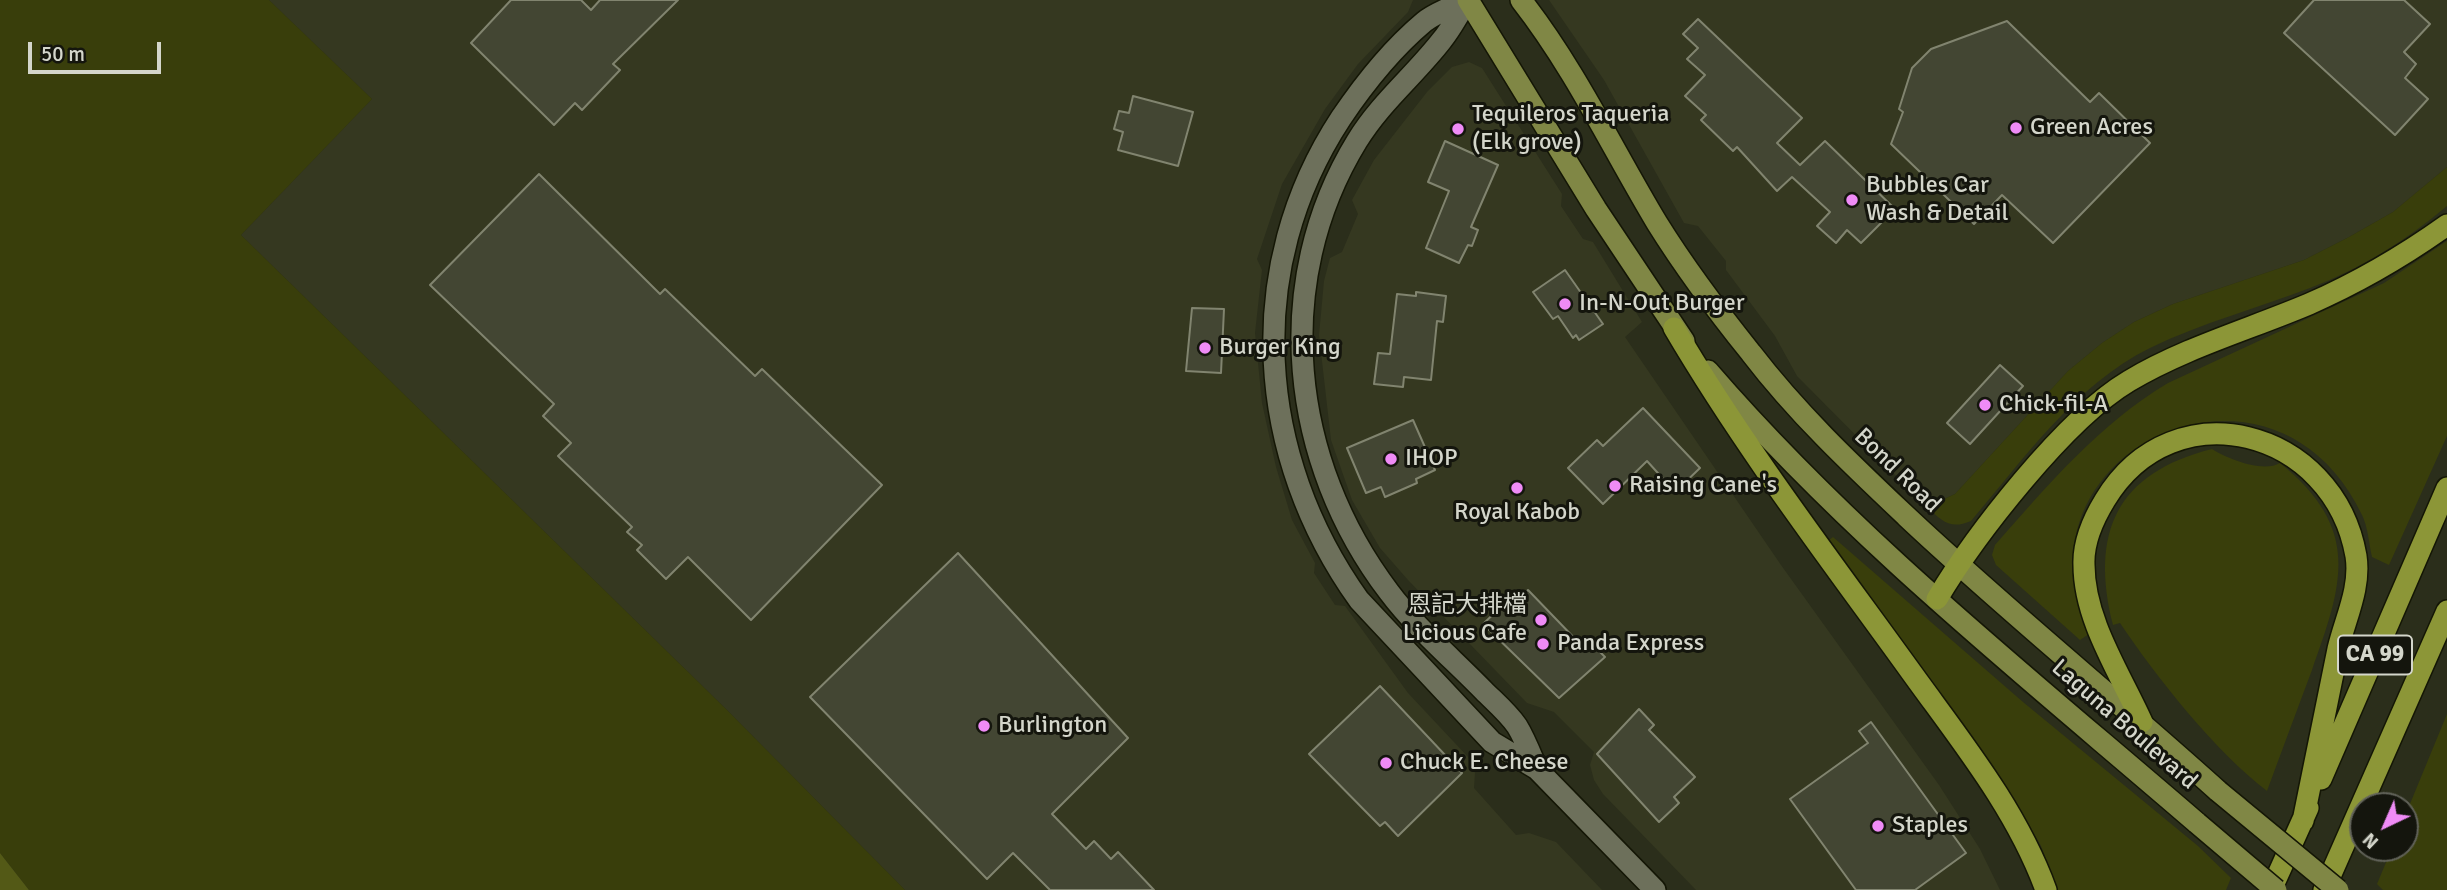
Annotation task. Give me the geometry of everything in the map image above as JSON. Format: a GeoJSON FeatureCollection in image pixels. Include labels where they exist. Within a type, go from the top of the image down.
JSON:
{"type":"FeatureCollection","features":[{"type":"Feature","properties":{"kind":"highway"},"geometry":{"type":"LineString","coordinates":[[1937,599],[1957,565],[2035,469],[2076,424],[2128,381],[2310,303],[2414,247],[2447,225]]}},
{"type":"Feature","properties":{"kind":"highway"},"geometry":{"type":"LineString","coordinates":[[1674,328],[1713,394],[1758,460],[1986,777],[2021,831],[2046,890]]}},
{"type":"Feature","properties":{"kind":"highway"},"geometry":{"type":"LineString","coordinates":[[2142,722],[2089,608],[2083,563],[2093,519],[2117,480],[2152,451],[2195,435],[2241,435],[2284,449],[2320,477],[2345,515],[2356,559],[2353,604],[2339,646],[2303,821]]}},
{"type":"Feature","properties":{"kind":"highway","name":"CA 99"},"geometry":{"type":"LineString","coordinates":[[2274,890],[2447,488]]}},
{"type":"Feature","properties":{"kind":"highway","name":"CA 99"},"geometry":{"type":"LineString","coordinates":[[2323,890],[2447,611]]}},
{"type":"Feature","properties":{"kind":"main road"},"geometry":{"type":"LineString","coordinates":[[1468,0],[1596,209],[1674,328],[1764,436],[1870,541],[1937,599]]}},
{"type":"Feature","properties":{"kind":"main road","name":"Bond Road"},"geometry":{"type":"LineString","coordinates":[[1521,0],[1564,60],[1659,225],[1752,355],[1853,467],[1957,565],[2142,722],[2218,791],[2338,890]]}},
{"type":"Feature","properties":{"kind":"main road","name":"Laguna Boulevard"},"geometry":{"type":"LineString","coordinates":[[1937,599],[2274,890]]}},
{"type":"Feature","properties":{"kind":"street"},"geometry":{"type":"LineString","coordinates":[[1468,0],[1425,21],[1371,78],[1348,108],[1311,171],[1283,247],[1277,278],[1274,362],[1279,414],[1290,464],[1310,517],[1342,576],[1387,633],[1492,742],[1537,769],[1655,890]]}},
{"type":"Feature","properties":{"kind":"street"},"geometry":{"type":"LineString","coordinates":[[1468,0],[1442,40],[1375,115],[1349,155],[1332,191],[1314,246],[1303,313],[1302,356],[1308,420],[1332,497],[1374,572],[1395,599],[1514,722],[1537,769]]}},
{"type":"Feature","properties":{"kind":"street"},"geometry":{"type":"LineString","coordinates":[[1277,278],[1289,299],[1287,354],[1291,402],[1297,414],[1308,420]]}},
{"type":"Feature","properties":{"kind":"shaded area"},"geometry":{"type":"Polygon","coordinates":[[[0,0],[269,0],[372,99],[241,235],[727,710],[905,890],[29,890],[0,853],[0,0]]]}},
{"type":"Feature","properties":{"kind":"shaded area"},"geometry":{"type":"Polygon","coordinates":[[[269,0],[1413,0],[1408,12],[1358,64],[1325,109],[1282,184],[1257,259],[1262,270],[1255,333],[1262,403],[1276,467],[1292,520],[1315,563],[1314,573],[1335,605],[1345,606],[1408,693],[1468,757],[1475,773],[1474,788],[1516,835],[1529,833],[1556,842],[1602,890],[905,890],[727,710],[241,235],[372,99],[269,0]]]}},
{"type":"Feature","properties":{"kind":"shaded area"},"geometry":{"type":"Polygon","coordinates":[[[1549,0],[2447,0],[2447,167],[2393,212],[2304,260],[2173,304],[2134,322],[2102,343],[2068,371],[1955,494],[1927,507],[1797,376],[1775,336],[1726,270],[1726,261],[1698,226],[1684,223],[1604,80],[1549,0]]]}},
{"type":"Feature","properties":{"kind":"shaded area"},"geometry":{"type":"Polygon","coordinates":[[[1469,62],[1482,68],[1562,194],[1561,206],[1583,239],[1593,242],[1642,322],[1625,337],[1781,565],[1939,785],[1980,849],[2000,890],[1696,890],[1603,794],[1594,780],[1590,765],[1594,752],[1554,712],[1527,703],[1380,548],[1352,500],[1331,440],[1319,335],[1324,281],[1330,258],[1342,252],[1358,214],[1352,200],[1374,160],[1427,92],[1452,67],[1469,62]]]}},
{"type":"Feature","properties":{"kind":"shaded area"},"geometry":{"type":"Polygon","coordinates":[[[2447,167],[2447,206],[2399,242],[2365,263],[2329,280],[2189,331],[2150,348],[2123,364],[2098,382],[2052,425],[1971,521],[1957,525],[1947,523],[1927,507],[1955,494],[2068,371],[2102,343],[2134,322],[2173,304],[2304,260],[2393,212],[2447,167]]]}},
{"type":"Feature","properties":{"kind":"shaded area"},"geometry":{"type":"Polygon","coordinates":[[[2447,241],[2447,436],[2389,565],[2372,557],[2362,515],[2321,459],[2270,428],[2214,421],[2161,435],[2115,465],[2084,511],[2073,568],[2089,634],[2080,640],[1996,565],[1992,555],[1995,545],[2055,478],[2119,417],[2168,383],[2384,283],[2447,241]]]}},
{"type":"Feature","properties":{"kind":"shaded area"},"geometry":{"type":"Polygon","coordinates":[[[2212,449],[2255,466],[2273,466],[2280,463],[2306,487],[2324,511],[2334,535],[2338,559],[2332,611],[2267,791],[2228,756],[2188,713],[2120,623],[2113,625],[2107,592],[2105,562],[2109,535],[2118,512],[2132,491],[2153,474],[2179,460],[2212,449]]]}},
{"type":"Feature","properties":{"kind":"shaded area"},"geometry":{"type":"Polygon","coordinates":[[[1833,537],[2023,702],[2198,846],[2231,878],[2226,890],[2058,890],[2041,846],[2014,798],[1828,541],[1833,537]]]}},
{"type":"Feature","properties":{"kind":"shaded area"},"geometry":{"type":"Polygon","coordinates":[[[2447,714],[2447,890],[2383,890],[2377,884],[2386,862],[2419,862],[2419,792],[2415,792],[2447,714]]]}},
{"type":"Feature","properties":{"kind":"shaded area"},"geometry":{"type":"Polygon","coordinates":[[[0,853],[29,890],[0,890],[0,853]]]}},
{"type":"Feature","properties":{"kind":"building"},"geometry":{"type":"Polygon","coordinates":[[[511,0],[581,0],[591,10],[600,0],[678,0],[613,64],[620,70],[582,110],[575,103],[554,125],[471,43],[511,0]]]}},
{"type":"Feature","properties":{"kind":"building"},"geometry":{"type":"Polygon","coordinates":[[[2314,0],[2404,0],[2430,24],[2404,52],[2416,64],[2405,78],[2428,99],[2395,135],[2284,33],[2314,0]]]}},
{"type":"Feature","properties":{"kind":"building"},"geometry":{"type":"Polygon","coordinates":[[[1698,19],[1802,118],[1777,143],[1800,165],[1825,141],[1895,209],[1861,243],[1847,230],[1836,243],[1817,226],[1830,212],[1792,177],[1777,191],[1737,147],[1733,151],[1701,120],[1706,115],[1685,96],[1705,75],[1687,59],[1698,48],[1683,34],[1698,19]]]}},
{"type":"Feature","properties":{"kind":"building","name":"Green Acres"},"geometry":{"type":"Polygon","coordinates":[[[2007,21],[2090,102],[2099,93],[2150,143],[2053,243],[2002,195],[1974,224],[1891,144],[1903,112],[1899,109],[1912,68],[1931,49],[2007,21]]]}},
{"type":"Feature","properties":{"kind":"building"},"geometry":{"type":"Polygon","coordinates":[[[1133,96],[1193,112],[1178,166],[1118,150],[1123,132],[1114,129],[1119,111],[1129,113],[1133,96]]]}},
{"type":"Feature","properties":{"kind":"building"},"geometry":{"type":"Polygon","coordinates":[[[1445,141],[1498,165],[1471,227],[1478,230],[1472,246],[1468,245],[1459,263],[1426,248],[1449,191],[1428,182],[1445,141]]]}},
{"type":"Feature","properties":{"kind":"building"},"geometry":{"type":"Polygon","coordinates":[[[539,174],[660,294],[665,289],[755,376],[762,369],[882,485],[751,620],[688,557],[666,579],[637,550],[642,545],[627,532],[632,527],[558,456],[571,443],[543,416],[554,404],[430,285],[539,174]]]}},
{"type":"Feature","properties":{"kind":"building","name":"In-N-Out Burger"},"geometry":{"type":"Polygon","coordinates":[[[1565,270],[1603,324],[1579,340],[1576,335],[1573,338],[1558,316],[1553,319],[1533,292],[1565,270]]]}},
{"type":"Feature","properties":{"kind":"building"},"geometry":{"type":"Polygon","coordinates":[[[1416,292],[1446,296],[1443,322],[1437,321],[1431,380],[1404,377],[1403,387],[1374,384],[1378,353],[1390,354],[1397,294],[1416,296],[1416,292]]]}},
{"type":"Feature","properties":{"kind":"building","name":"Burger King"},"geometry":{"type":"Polygon","coordinates":[[[1192,308],[1224,309],[1221,373],[1186,371],[1192,308]]]}},
{"type":"Feature","properties":{"kind":"building","name":"Chick-fil-A"},"geometry":{"type":"Polygon","coordinates":[[[2000,365],[2023,386],[1970,444],[1947,423],[2000,365]]]}},
{"type":"Feature","properties":{"kind":"building"},"geometry":{"type":"Polygon","coordinates":[[[1643,408],[1700,468],[1675,492],[1647,461],[1603,504],[1568,468],[1597,440],[1603,446],[1643,408]]]}},
{"type":"Feature","properties":{"kind":"building","name":"IHOP"},"geometry":{"type":"Polygon","coordinates":[[[1413,420],[1435,470],[1416,479],[1417,483],[1385,497],[1381,487],[1366,493],[1347,448],[1413,420]]]}},
{"type":"Feature","properties":{"kind":"building"},"geometry":{"type":"Polygon","coordinates":[[[958,553],[1128,738],[1052,814],[1086,849],[1094,841],[1111,859],[1118,852],[1154,890],[1050,890],[1013,853],[987,879],[810,697],[958,553]]]}},
{"type":"Feature","properties":{"kind":"building","name":"Panda Express"},"geometry":{"type":"Polygon","coordinates":[[[1528,590],[1582,646],[1588,640],[1605,657],[1559,698],[1483,624],[1504,604],[1509,609],[1528,590]]]}},
{"type":"Feature","properties":{"kind":"building","name":"Chuck E. Cheese"},"geometry":{"type":"Polygon","coordinates":[[[1380,686],[1462,773],[1398,836],[1385,822],[1380,826],[1309,754],[1380,686]]]}},
{"type":"Feature","properties":{"kind":"building"},"geometry":{"type":"Polygon","coordinates":[[[1639,709],[1654,725],[1649,730],[1695,777],[1674,797],[1679,803],[1659,822],[1597,754],[1639,709]]]}},
{"type":"Feature","properties":{"kind":"building","name":"Staples"},"geometry":{"type":"Polygon","coordinates":[[[1871,722],[1966,853],[1915,890],[1856,890],[1790,799],[1868,743],[1859,731],[1871,722]]]}},
{"type":"Feature","properties":{"kind":"place","name":"Green Acres"},"geometry":{"type":"Point","coordinates":[2016,128]}},
{"type":"Feature","properties":{"kind":"place","name":"Tequileros Taqueria (Elk grove)"},"geometry":{"type":"Point","coordinates":[1458,129]}},
{"type":"Feature","properties":{"kind":"place","name":"Bubbles Car Wash & Detail"},"geometry":{"type":"Point","coordinates":[1852,200]}},
{"type":"Feature","properties":{"kind":"place","name":"In-N-Out Burger"},"geometry":{"type":"Point","coordinates":[1565,304]}},
{"type":"Feature","properties":{"kind":"place","name":"Burger King"},"geometry":{"type":"Point","coordinates":[1205,348]}},
{"type":"Feature","properties":{"kind":"place","name":"Chick-fil-A"},"geometry":{"type":"Point","coordinates":[1985,405]}},
{"type":"Feature","properties":{"kind":"place","name":"IHOP"},"geometry":{"type":"Point","coordinates":[1391,459]}},
{"type":"Feature","properties":{"kind":"place","name":"Raising Cane's"},"geometry":{"type":"Point","coordinates":[1615,486]}},
{"type":"Feature","properties":{"kind":"place","name":"Royal Kabob"},"geometry":{"type":"Point","coordinates":[1517,488]}},
{"type":"Feature","properties":{"kind":"place","name":"恩記大排檔 Licious Cafe"},"geometry":{"type":"Point","coordinates":[1541,620]}},
{"type":"Feature","properties":{"kind":"place","name":"Panda Express"},"geometry":{"type":"Point","coordinates":[1543,644]}},
{"type":"Feature","properties":{"kind":"place","name":"Burlington"},"geometry":{"type":"Point","coordinates":[984,726]}},
{"type":"Feature","properties":{"kind":"place","name":"Chuck E. Cheese"},"geometry":{"type":"Point","coordinates":[1386,763]}},
{"type":"Feature","properties":{"kind":"place","name":"Staples"},"geometry":{"type":"Point","coordinates":[1878,826]}}]}
